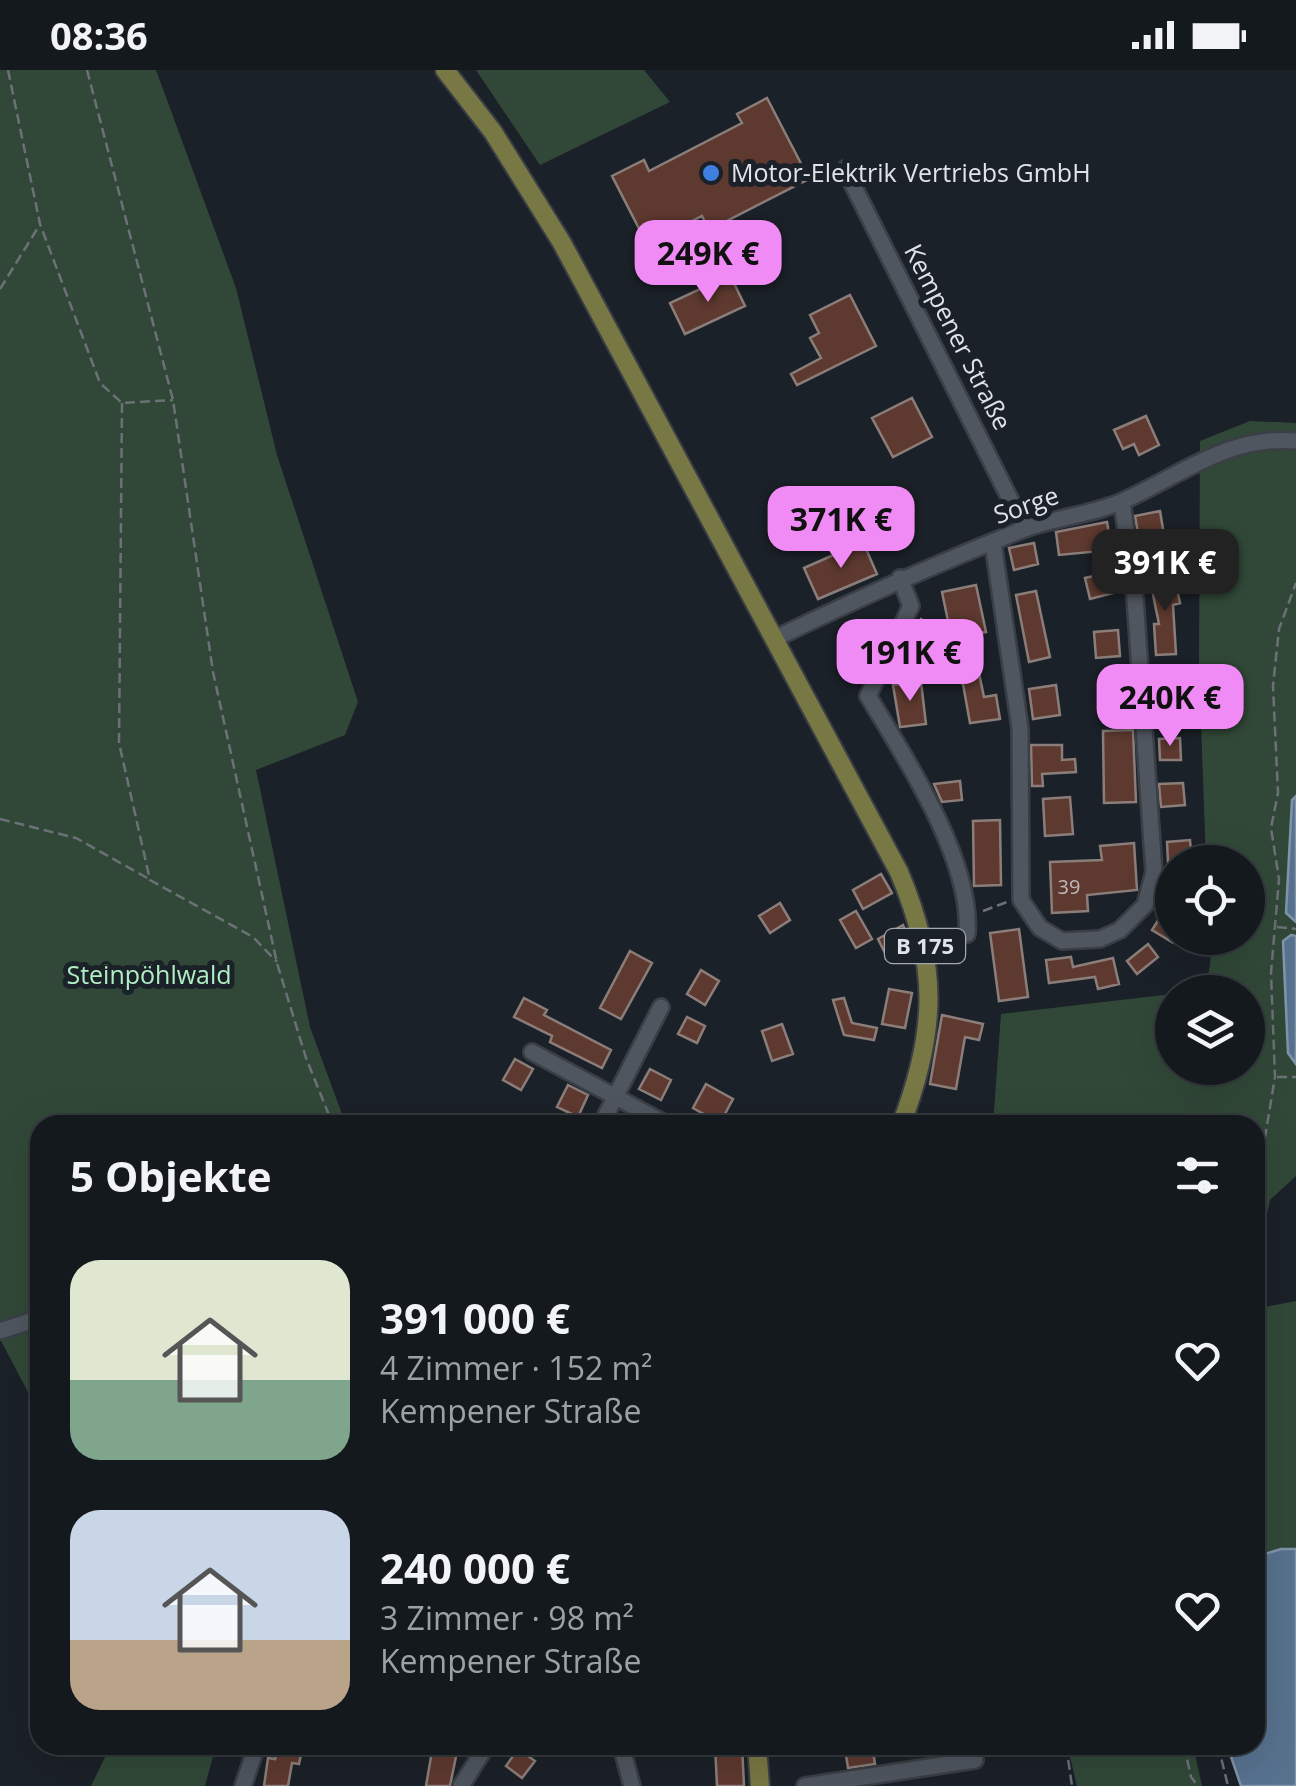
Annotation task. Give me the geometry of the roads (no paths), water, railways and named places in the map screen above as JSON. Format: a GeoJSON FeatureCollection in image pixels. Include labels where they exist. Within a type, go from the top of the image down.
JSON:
{"type":"FeatureCollection","features":[{"type":"Feature","properties":{"kind":"main road","name":"B 175"},"geometry":{"type":"LineString","coordinates":[[445,70],[493,132],[562,243],[899,872],[928,961],[928,1032],[904,1115]]}},
{"type":"Feature","properties":{"kind":"main road"},"geometry":{"type":"LineString","coordinates":[[758,1755],[760,1786]]}},
{"type":"Feature","properties":{"kind":"street","name":"Kempener Straße"},"geometry":{"type":"LineString","coordinates":[[846,168],[1025,529]]}},
{"type":"Feature","properties":{"kind":"street","name":"Sorge"},"geometry":{"type":"LineString","coordinates":[[776,638],[900,578],[1025,529],[1122,502],[1210,455],[1240,444],[1296,441]]}},
{"type":"Feature","properties":{"kind":"street"},"geometry":{"type":"LineString","coordinates":[[992,543],[1020,728],[1020,900],[1040,928],[1062,940],[1100,939],[1120,930],[1145,905],[1154,872],[1136,598],[1122,502]]}},
{"type":"Feature","properties":{"kind":"street"},"geometry":{"type":"LineString","coordinates":[[900,578],[911,606],[868,696],[909,763],[953,861],[968,927]]}},
{"type":"Feature","properties":{"kind":"street"},"geometry":{"type":"LineString","coordinates":[[606,1115],[661,1006]]}},
{"type":"Feature","properties":{"kind":"street"},"geometry":{"type":"LineString","coordinates":[[532,1052],[649,1115]]}},
{"type":"Feature","properties":{"kind":"street"},"geometry":{"type":"LineString","coordinates":[[0,1331],[30,1321]]}},
{"type":"Feature","properties":{"kind":"street"},"geometry":{"type":"LineString","coordinates":[[244,1786],[254,1755]]}},
{"type":"Feature","properties":{"kind":"street"},"geometry":{"type":"LineString","coordinates":[[461,1786],[481,1755]]}},
{"type":"Feature","properties":{"kind":"street"},"geometry":{"type":"LineString","coordinates":[[624,1755],[632,1786]]}},
{"type":"Feature","properties":{"kind":"street"},"geometry":{"type":"LineString","coordinates":[[805,1786],[975,1760]]}},
{"type":"Feature","properties":{"kind":"water"},"geometry":{"type":"Polygon","coordinates":[[[1296,796],[1296,922],[1286,913],[1292,800],[1296,796]]]}},
{"type":"Feature","properties":{"kind":"water"},"geometry":{"type":"Polygon","coordinates":[[[1296,936],[1296,1064],[1288,1053],[1283,941],[1296,936]]]}},
{"type":"Feature","properties":{"kind":"water"},"geometry":{"type":"Polygon","coordinates":[[[1296,1549],[1296,1786],[1241,1786],[1230,1755],[1265,1755],[1265,1554],[1296,1549]]]}},
{"type":"Feature","properties":{"kind":"place","name":"Motor-Elektrik Vertriebs GmbH"},"geometry":{"type":"Point","coordinates":[711,173]}},
{"type":"Feature","properties":{"kind":"park label","name":"Steinpöhlwald"},"geometry":{"type":"Point","coordinates":[149,975]}}]}
